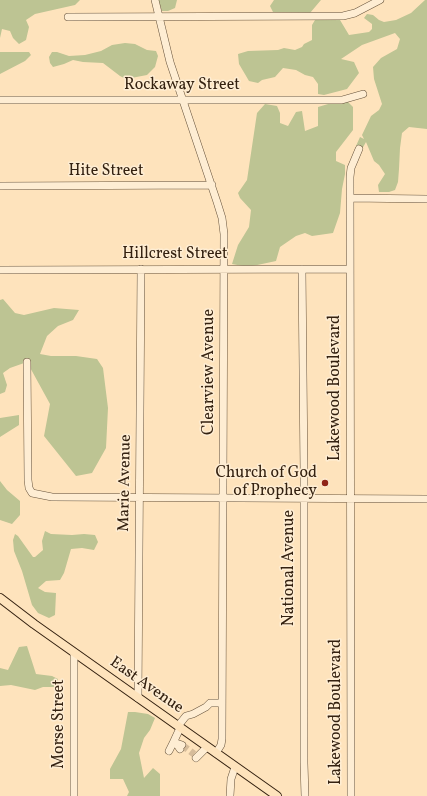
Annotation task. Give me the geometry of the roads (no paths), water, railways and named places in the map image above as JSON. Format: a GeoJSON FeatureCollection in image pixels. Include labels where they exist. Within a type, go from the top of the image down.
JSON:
{"type":"FeatureCollection","features":[{"type":"Feature","properties":{"kind":"main road","name":"East Avenue"},"geometry":{"type":"LineString","coordinates":[[0,598],[277,796]]}},
{"type":"Feature","properties":{"kind":"street","name":"Clearview Avenue"},"geometry":{"type":"LineString","coordinates":[[155,0],[168,55],[212,185],[222,218],[224,234],[222,742],[216,753]]}},
{"type":"Feature","properties":{"kind":"street"},"geometry":{"type":"LineString","coordinates":[[68,17],[343,16],[355,13],[380,0]]}},
{"type":"Feature","properties":{"kind":"street","name":"Rockaway Street"},"geometry":{"type":"LineString","coordinates":[[0,100],[342,100],[363,94]]}},
{"type":"Feature","properties":{"kind":"street","name":"Lakewood Boulevard"},"geometry":{"type":"LineString","coordinates":[[351,796],[350,198],[351,168],[359,149]]}},
{"type":"Feature","properties":{"kind":"street","name":"Hite Street"},"geometry":{"type":"LineString","coordinates":[[0,186],[212,185]]}},
{"type":"Feature","properties":{"kind":"street"},"geometry":{"type":"LineString","coordinates":[[350,198],[427,199]]}},
{"type":"Feature","properties":{"kind":"street","name":"National Avenue"},"geometry":{"type":"LineString","coordinates":[[302,269],[305,796]]}},
{"type":"Feature","properties":{"kind":"street","name":"Hillcrest Street"},"geometry":{"type":"LineString","coordinates":[[0,270],[350,269]]}},
{"type":"Feature","properties":{"kind":"street","name":"Marie Avenue"},"geometry":{"type":"LineString","coordinates":[[138,698],[141,270]]}},
{"type":"Feature","properties":{"kind":"street"},"geometry":{"type":"LineString","coordinates":[[27,362],[28,480],[29,488],[32,493],[52,497],[427,499]]}},
{"type":"Feature","properties":{"kind":"street","name":"Morse Street"},"geometry":{"type":"LineString","coordinates":[[74,652],[74,796]]}},
{"type":"Feature","properties":{"kind":"street"},"geometry":{"type":"LineString","coordinates":[[170,751],[178,745],[179,727],[186,716],[206,707],[210,703],[222,702]]}},
{"type":"Feature","properties":{"kind":"street"},"geometry":{"type":"LineString","coordinates":[[194,756],[207,747]]}},
{"type":"Feature","properties":{"kind":"street"},"geometry":{"type":"LineString","coordinates":[[230,796],[230,779],[235,767]]}},
{"type":"Feature","properties":{"kind":"tunnel"},"geometry":{"type":"LineString","coordinates":[[182,745],[194,754]]}},
{"type":"Feature","properties":{"kind":"place","name":"Church of God of Prophecy"},"geometry":{"type":"Point","coordinates":[325,483]}}]}
